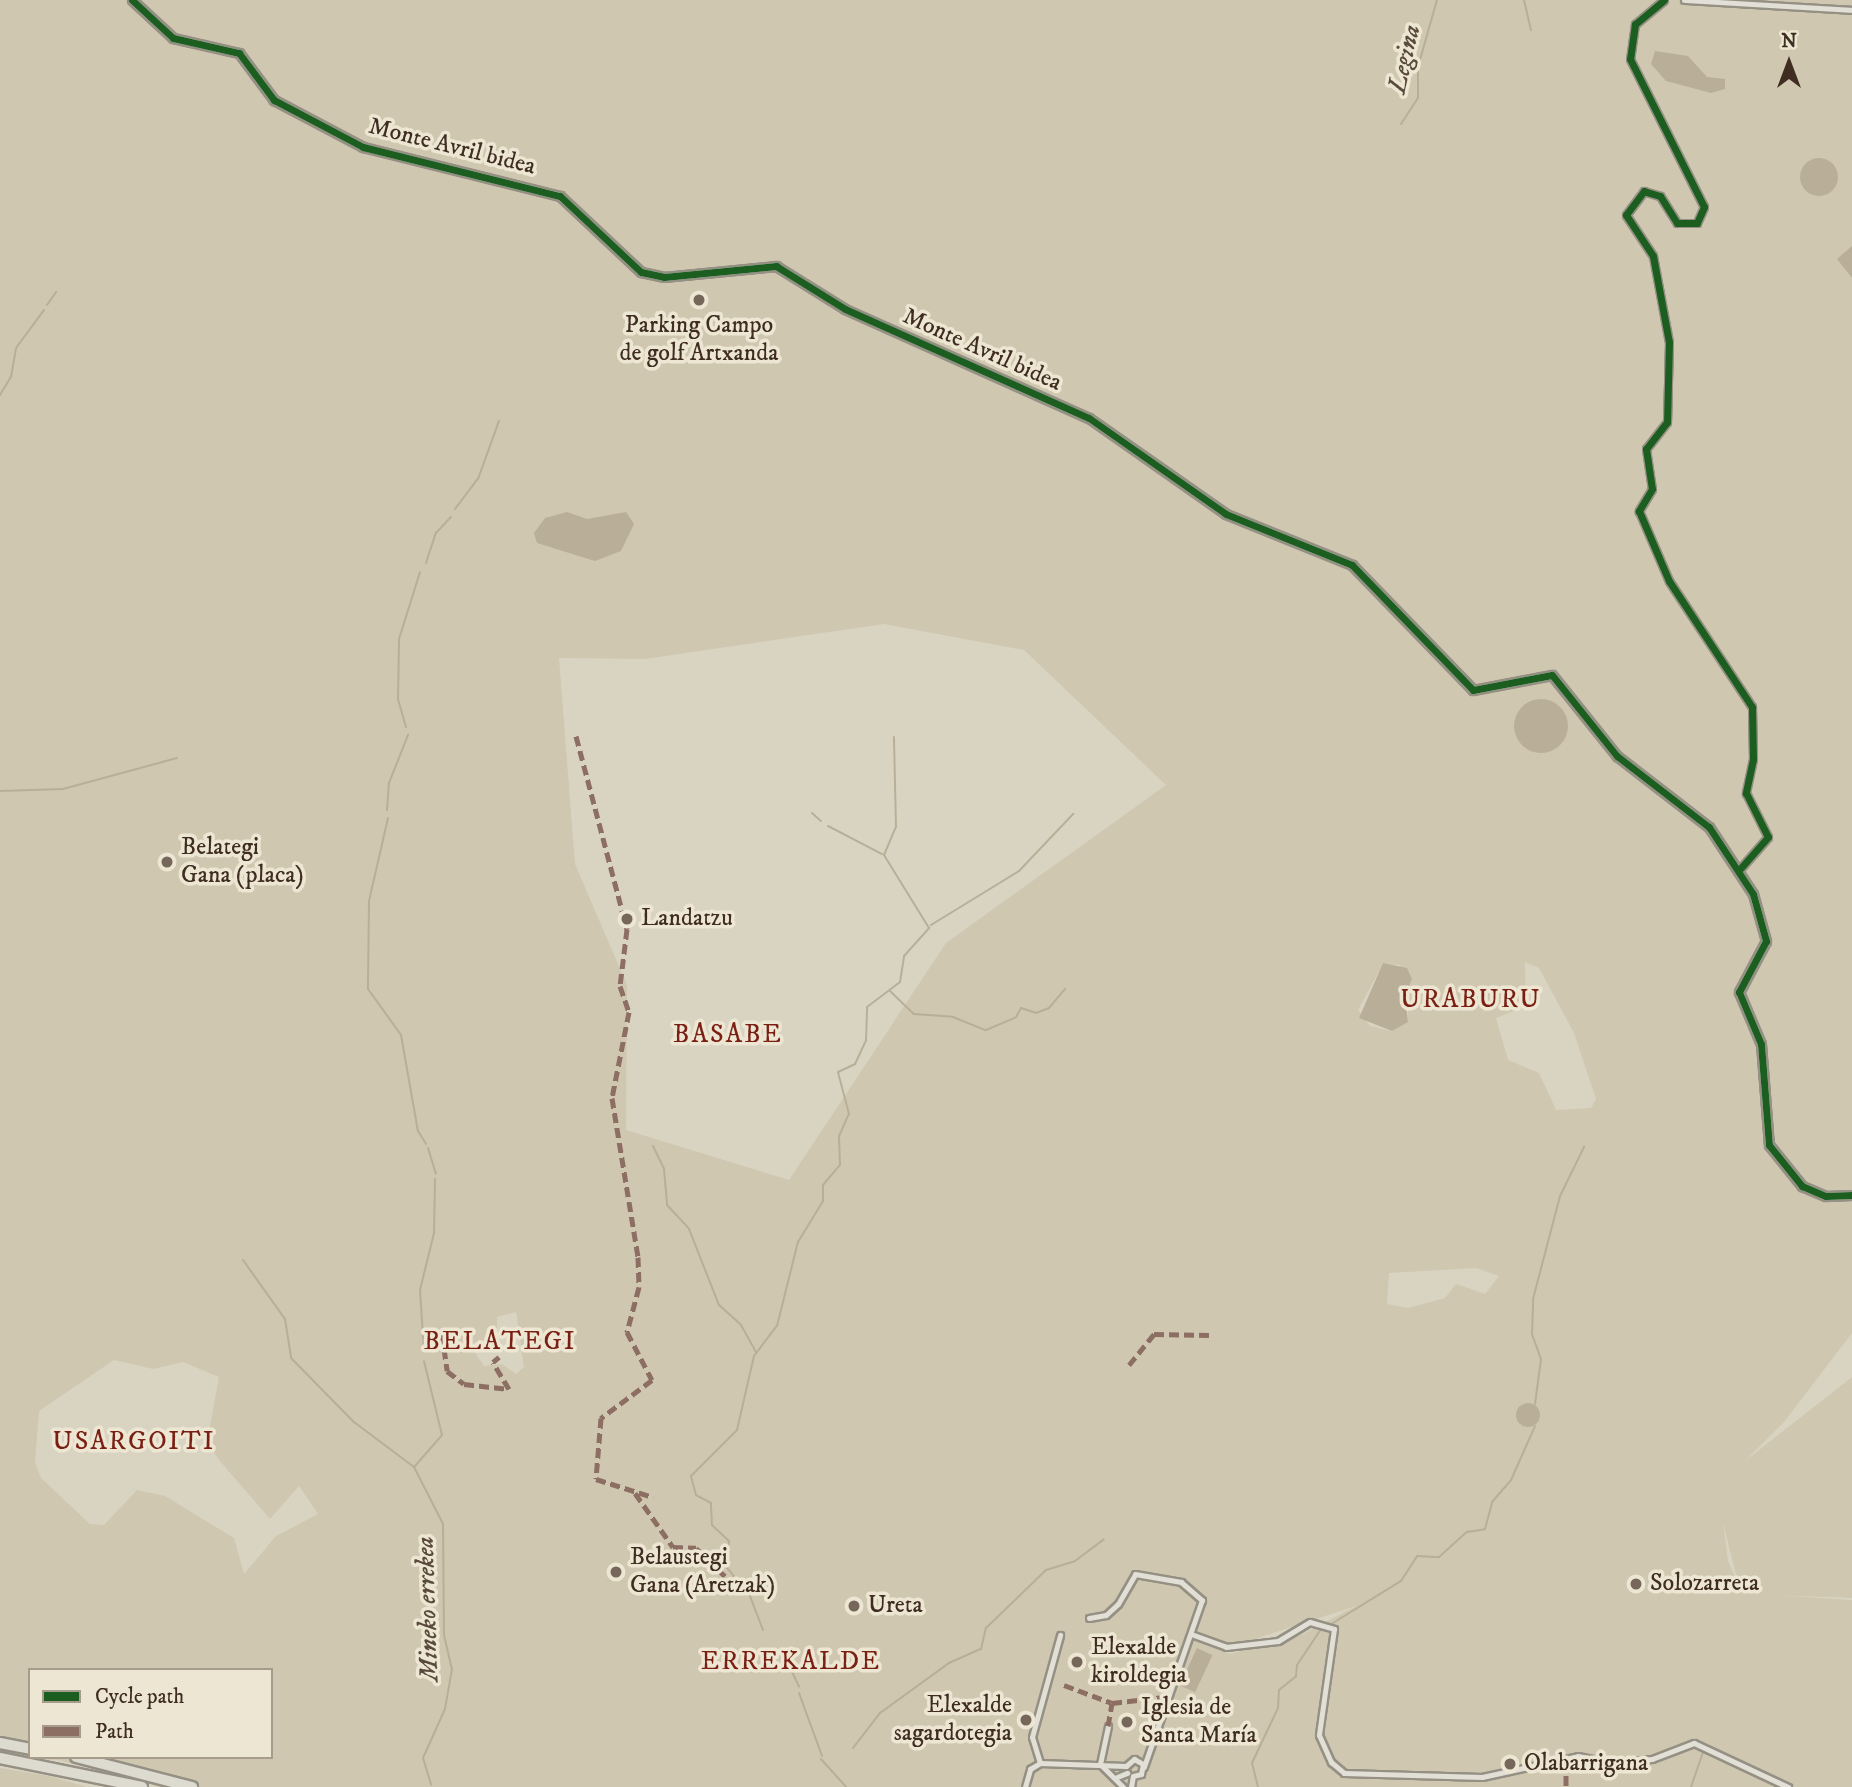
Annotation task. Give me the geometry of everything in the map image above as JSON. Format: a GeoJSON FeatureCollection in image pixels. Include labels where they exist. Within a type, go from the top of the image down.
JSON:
{"type":"FeatureCollection","features":[{"type":"Feature","properties":{"kind":"highway"},"geometry":{"type":"LineString","coordinates":[[0,1744],[28,1748]]}},
{"type":"Feature","properties":{"kind":"highway"},"geometry":{"type":"LineString","coordinates":[[0,1758],[142,1787]]}},
{"type":"Feature","properties":{"kind":"highway"},"geometry":{"type":"LineString","coordinates":[[84,1759],[191,1786]]}},
{"type":"Feature","properties":{"kind":"street","name":"Monte Avril bidea"},"geometry":{"type":"LineString","coordinates":[[132,0],[173,38],[239,53],[274,100],[363,147],[560,196],[641,272],[664,277],[776,266],[845,309],[1089,418],[1226,514],[1352,565],[1467,687],[1484,691],[1530,674],[1552,675],[1617,756],[1709,827],[1739,870],[1767,929],[1764,947],[1739,989],[1761,1044],[1769,1145],[1802,1186],[1826,1196],[1852,1195]]}},
{"type":"Feature","properties":{"kind":"street"},"geometry":{"type":"LineString","coordinates":[[1664,0],[1635,24],[1630,60],[1704,208],[1697,223],[1677,223],[1660,196],[1644,191],[1626,215],[1653,256],[1669,342],[1667,422],[1646,449],[1652,489],[1639,511],[1669,581],[1752,707],[1753,759],[1745,793],[1768,837],[1739,870]]}},
{"type":"Feature","properties":{"kind":"street"},"geometry":{"type":"LineString","coordinates":[[1684,0],[1852,10]]}},
{"type":"Feature","properties":{"kind":"street"},"geometry":{"type":"LineString","coordinates":[[1089,1618],[1106,1615],[1135,1574],[1181,1582],[1202,1600],[1144,1767]]}},
{"type":"Feature","properties":{"kind":"street"},"geometry":{"type":"LineString","coordinates":[[1191,1634],[1226,1647],[1278,1641],[1310,1622],[1334,1629],[1319,1735],[1331,1762],[1343,1773],[1482,1777],[1578,1756],[1611,1763],[1652,1759],[1694,1743],[1788,1787]]}},
{"type":"Feature","properties":{"kind":"street"},"geometry":{"type":"LineString","coordinates":[[1040,1763],[1032,1737],[1060,1635]]}},
{"type":"Feature","properties":{"kind":"street"},"geometry":{"type":"LineString","coordinates":[[1100,1764],[1108,1726]]}},
{"type":"Feature","properties":{"kind":"street"},"geometry":{"type":"LineString","coordinates":[[1131,1787],[1129,1772],[1134,1759],[1144,1767]]}},
{"type":"Feature","properties":{"kind":"street"},"geometry":{"type":"LineString","coordinates":[[1025,1787],[1030,1769],[1040,1763],[1100,1764],[1129,1772]]}},
{"type":"Feature","properties":{"kind":"street"},"geometry":{"type":"LineString","coordinates":[[1100,1764],[1117,1777],[1123,1787]]}},
{"type":"Feature","properties":{"kind":"street"},"geometry":{"type":"LineString","coordinates":[[1117,1777],[1144,1767]]}},
{"type":"Feature","properties":{"kind":"shaded area"},"geometry":{"type":"Polygon","coordinates":[[[0,0],[1852,0],[1852,1333],[1784,1422],[1745,1461],[1852,1377],[1852,1598],[1774,1595],[1852,1600],[1852,1787],[160,1787],[59,1760],[30,1759],[273,1759],[273,1668],[28,1668],[28,1759],[0,1758],[0,0]],[[884,624],[645,659],[559,658],[575,864],[627,985],[626,1130],[789,1180],[946,943],[1166,785],[1024,650],[884,624]],[[1525,962],[1526,1006],[1496,1018],[1508,1060],[1539,1073],[1556,1110],[1591,1108],[1596,1099],[1574,1033],[1539,968],[1525,962]],[[1383,964],[1358,1010],[1370,1026],[1391,1031],[1408,1022],[1409,988],[1400,965],[1383,964]],[[1476,1268],[1389,1273],[1387,1304],[1408,1308],[1445,1298],[1456,1284],[1485,1294],[1499,1276],[1476,1268]],[[516,1312],[497,1317],[497,1336],[469,1344],[484,1366],[502,1364],[516,1374],[524,1367],[516,1312]],[[114,1360],[39,1411],[35,1462],[41,1478],[90,1524],[104,1525],[137,1490],[165,1496],[234,1538],[244,1574],[276,1536],[318,1514],[299,1486],[270,1519],[219,1460],[207,1442],[219,1377],[183,1362],[153,1369],[114,1360]],[[1723,1523],[1728,1561],[1739,1586],[1723,1523]],[[1356,1606],[1221,1650],[1230,1654],[1301,1635],[1356,1606]]]}},
{"type":"Feature","properties":{"kind":"shaded area"},"geometry":{"type":"Polygon","coordinates":[[[1655,51],[1688,56],[1707,77],[1725,79],[1725,89],[1711,93],[1666,81],[1651,64],[1655,51]]]}},
{"type":"Feature","properties":{"kind":"shaded area"},"geometry":{"type":"Polygon","coordinates":[[[1819,158],[1833,163],[1838,177],[1833,191],[1819,196],[1805,191],[1800,177],[1805,163],[1819,158]]]}},
{"type":"Feature","properties":{"kind":"shaded area"},"geometry":{"type":"Polygon","coordinates":[[[1852,246],[1852,278],[1837,259],[1852,246]]]}},
{"type":"Feature","properties":{"kind":"shaded area"},"geometry":{"type":"Polygon","coordinates":[[[567,512],[587,519],[626,512],[634,524],[621,551],[595,561],[537,543],[534,533],[545,518],[567,512]]]}},
{"type":"Feature","properties":{"kind":"shaded area"},"geometry":{"type":"Polygon","coordinates":[[[1541,699],[1560,707],[1568,726],[1560,745],[1541,753],[1522,745],[1514,726],[1522,707],[1541,699]]]}},
{"type":"Feature","properties":{"kind":"shaded area"},"geometry":{"type":"Polygon","coordinates":[[[1383,963],[1407,968],[1412,979],[1405,995],[1408,1022],[1392,1031],[1359,1018],[1383,963]]]}},
{"type":"Feature","properties":{"kind":"shaded area"},"geometry":{"type":"Polygon","coordinates":[[[1528,1403],[1539,1410],[1540,1415],[1533,1426],[1528,1427],[1517,1420],[1516,1415],[1523,1404],[1528,1403]]]}},
{"type":"Feature","properties":{"kind":"shaded area"},"geometry":{"type":"Polygon","coordinates":[[[1197,1648],[1212,1655],[1195,1692],[1180,1685],[1197,1648]]]}},
{"type":"Feature","properties":{"kind":"shaded area"},"geometry":{"type":"Polygon","coordinates":[[[0,1768],[49,1776],[87,1787],[0,1787],[0,1768]]]}},
{"type":"Feature","properties":{"kind":"waterway","name":"Legina"},"geometry":{"type":"LineString","coordinates":[[1401,124],[1418,98],[1418,67],[1437,0]]}},
{"type":"Feature","properties":{"kind":"waterway"},"geometry":{"type":"LineString","coordinates":[[1524,0],[1531,30]]}},
{"type":"Feature","properties":{"kind":"waterway"},"geometry":{"type":"LineString","coordinates":[[47,305],[56,292]]}},
{"type":"Feature","properties":{"kind":"waterway"},"geometry":{"type":"LineString","coordinates":[[0,395],[11,377],[16,348],[44,310]]}},
{"type":"Feature","properties":{"kind":"waterway","name":"Mineko errekea"},"geometry":{"type":"LineString","coordinates":[[455,509],[478,479],[499,421]]}},
{"type":"Feature","properties":{"kind":"waterway","name":"Mineko errekea"},"geometry":{"type":"LineString","coordinates":[[426,563],[436,533],[451,517]]}},
{"type":"Feature","properties":{"kind":"waterway","name":"Mineko errekea"},"geometry":{"type":"LineString","coordinates":[[406,727],[398,699],[399,639],[420,572]]}},
{"type":"Feature","properties":{"kind":"waterway","name":"Mineko errekea"},"geometry":{"type":"LineString","coordinates":[[387,810],[389,783],[408,735]]}},
{"type":"Feature","properties":{"kind":"waterway"},"geometry":{"type":"LineString","coordinates":[[763,1630],[750,1596],[727,1568],[729,1541],[712,1525],[711,1503],[696,1495],[691,1476],[737,1430],[754,1356],[777,1326],[798,1242],[823,1201],[823,1185],[840,1165],[839,1136],[849,1114],[838,1072],[855,1064],[866,1040],[867,1007],[900,982],[904,956],[929,928],[884,855],[896,827],[894,737]]}},
{"type":"Feature","properties":{"kind":"waterway"},"geometry":{"type":"LineString","coordinates":[[0,791],[63,789],[177,758]]}},
{"type":"Feature","properties":{"kind":"waterway"},"geometry":{"type":"LineString","coordinates":[[812,813],[821,821]]}},
{"type":"Feature","properties":{"kind":"waterway"},"geometry":{"type":"LineString","coordinates":[[931,925],[1019,871],[1073,814]]}},
{"type":"Feature","properties":{"kind":"waterway","name":"Mineko errekea"},"geometry":{"type":"LineString","coordinates":[[388,818],[369,901],[368,989],[401,1035],[418,1131],[426,1144]]}},
{"type":"Feature","properties":{"kind":"waterway"},"geometry":{"type":"LineString","coordinates":[[828,826],[882,854]]}},
{"type":"Feature","properties":{"kind":"waterway"},"geometry":{"type":"LineString","coordinates":[[890,991],[914,1014],[953,1017],[986,1030],[1016,1017],[1021,1008],[1036,1013],[1049,1008],[1065,989]]}},
{"type":"Feature","properties":{"kind":"waterway"},"geometry":{"type":"LineString","coordinates":[[653,1146],[664,1169],[667,1205],[689,1229],[719,1305],[741,1325],[756,1352]]}},
{"type":"Feature","properties":{"kind":"waterway"},"geometry":{"type":"LineString","coordinates":[[1535,1404],[1541,1359],[1532,1334],[1533,1299],[1560,1196],[1584,1147]]}},
{"type":"Feature","properties":{"kind":"waterway","name":"Mineko errekea"},"geometry":{"type":"LineString","coordinates":[[428,1148],[436,1174]]}},
{"type":"Feature","properties":{"kind":"waterway","name":"Mineko errekea"},"geometry":{"type":"LineString","coordinates":[[424,1352],[420,1290],[434,1233],[435,1179]]}},
{"type":"Feature","properties":{"kind":"waterway","name":"Mineko errekea"},"geometry":{"type":"LineString","coordinates":[[243,1260],[285,1319],[291,1358],[354,1422],[414,1467],[443,1524],[444,1635],[452,1669],[445,1709],[423,1758],[431,1785]]}},
{"type":"Feature","properties":{"kind":"waterway","name":"Mineko errekea"},"geometry":{"type":"LineString","coordinates":[[415,1466],[442,1435],[424,1361]]}},
{"type":"Feature","properties":{"kind":"waterway"},"geometry":{"type":"LineString","coordinates":[[1333,1623],[1401,1581],[1417,1556],[1439,1557],[1467,1532],[1485,1529],[1492,1502],[1511,1480],[1535,1426]]}},
{"type":"Feature","properties":{"kind":"waterway"},"geometry":{"type":"LineString","coordinates":[[853,1748],[880,1713],[949,1663],[981,1649],[986,1628],[1046,1570],[1075,1561],[1104,1539]]}},
{"type":"Feature","properties":{"kind":"waterway"},"geometry":{"type":"LineString","coordinates":[[1258,1787],[1252,1763],[1278,1708],[1279,1690],[1296,1676],[1297,1665],[1321,1629]]}},
{"type":"Feature","properties":{"kind":"waterway"},"geometry":{"type":"LineString","coordinates":[[788,1663],[799,1687]]}},
{"type":"Feature","properties":{"kind":"waterway"},"geometry":{"type":"LineString","coordinates":[[799,1693],[822,1756]]}},
{"type":"Feature","properties":{"kind":"waterway"},"geometry":{"type":"LineString","coordinates":[[1691,1787],[1703,1753]]}},
{"type":"Feature","properties":{"kind":"waterway"},"geometry":{"type":"LineString","coordinates":[[821,1759],[846,1787]]}},
{"type":"Feature","properties":{"kind":"marked path"},"geometry":{"type":"LineString","coordinates":[[576,736],[627,929],[620,986],[629,1012],[612,1098],[638,1257],[639,1287],[627,1332],[652,1380],[601,1418],[596,1479],[653,1497]]}},
{"type":"Feature","properties":{"kind":"marked path"},"geometry":{"type":"LineString","coordinates":[[442,1334],[447,1371],[464,1384],[509,1389],[493,1362],[499,1357]]}},
{"type":"Feature","properties":{"kind":"marked path"},"geometry":{"type":"LineString","coordinates":[[1129,1365],[1154,1334],[1209,1335]]}},
{"type":"Feature","properties":{"kind":"marked path"},"geometry":{"type":"LineString","coordinates":[[635,1493],[673,1547],[696,1548],[727,1578]]}},
{"type":"Feature","properties":{"kind":"marked path"},"geometry":{"type":"LineString","coordinates":[[1064,1685],[1112,1703]]}},
{"type":"Feature","properties":{"kind":"marked path"},"geometry":{"type":"LineString","coordinates":[[1108,1726],[1112,1703],[1164,1697]]}},
{"type":"Feature","properties":{"kind":"marked path"},"geometry":{"type":"LineString","coordinates":[[1566,1761],[1566,1787]]}},
{"type":"Feature","properties":{"kind":"cycle path"},"geometry":{"type":"LineString","coordinates":[[132,0],[173,38],[239,53],[274,100],[363,147],[560,196],[641,272],[664,277],[776,266],[845,309],[1089,418],[1226,514],[1352,565],[1473,690],[1552,675],[1617,756],[1709,827],[1753,894],[1766,941],[1739,992],[1761,1044],[1769,1145],[1802,1186],[1826,1196],[1852,1195]]}},
{"type":"Feature","properties":{"kind":"cycle path"},"geometry":{"type":"LineString","coordinates":[[1664,0],[1635,24],[1630,59],[1704,207],[1697,223],[1677,223],[1660,196],[1644,191],[1626,215],[1653,256],[1669,342],[1667,422],[1646,449],[1652,489],[1639,511],[1669,581],[1752,707],[1753,759],[1746,793],[1768,837],[1739,870]]}},
{"type":"Feature","properties":{"kind":"place","name":"Parking Campo de golf Artxanda"},"geometry":{"type":"Point","coordinates":[699,300]}},
{"type":"Feature","properties":{"kind":"place","name":"Belategi Gana (placa)"},"geometry":{"type":"Point","coordinates":[167,862]}},
{"type":"Feature","properties":{"kind":"place","name":"Landatzu"},"geometry":{"type":"Point","coordinates":[627,919]}},
{"type":"Feature","properties":{"kind":"place","name":"Belaustegi Gana (Aretzak)"},"geometry":{"type":"Point","coordinates":[616,1572]}},
{"type":"Feature","properties":{"kind":"place","name":"Solozarreta"},"geometry":{"type":"Point","coordinates":[1636,1584]}},
{"type":"Feature","properties":{"kind":"place","name":"Ureta"},"geometry":{"type":"Point","coordinates":[854,1606]}},
{"type":"Feature","properties":{"kind":"place","name":"Elexalde kiroldegia"},"geometry":{"type":"Point","coordinates":[1077,1662]}},
{"type":"Feature","properties":{"kind":"place","name":"Elexalde sagardotegia"},"geometry":{"type":"Point","coordinates":[1026,1720]}},
{"type":"Feature","properties":{"kind":"place","name":"Iglesia de Santa María"},"geometry":{"type":"Point","coordinates":[1127,1722]}},
{"type":"Feature","properties":{"kind":"place","name":"Olabarrigana"},"geometry":{"type":"Point","coordinates":[1510,1764]}},
{"type":"Feature","properties":{"kind":"district","name":"URABURU"},"geometry":{"type":"Point","coordinates":[1471,1000]}},
{"type":"Feature","properties":{"kind":"district","name":"BASABE"},"geometry":{"type":"Point","coordinates":[728,1035]}},
{"type":"Feature","properties":{"kind":"district","name":"BELATEGI"},"geometry":{"type":"Point","coordinates":[500,1342]}},
{"type":"Feature","properties":{"kind":"district","name":"USARGOITI"},"geometry":{"type":"Point","coordinates":[134,1442]}},
{"type":"Feature","properties":{"kind":"district","name":"ERREKALDE"},"geometry":{"type":"Point","coordinates":[791,1662]}}]}
